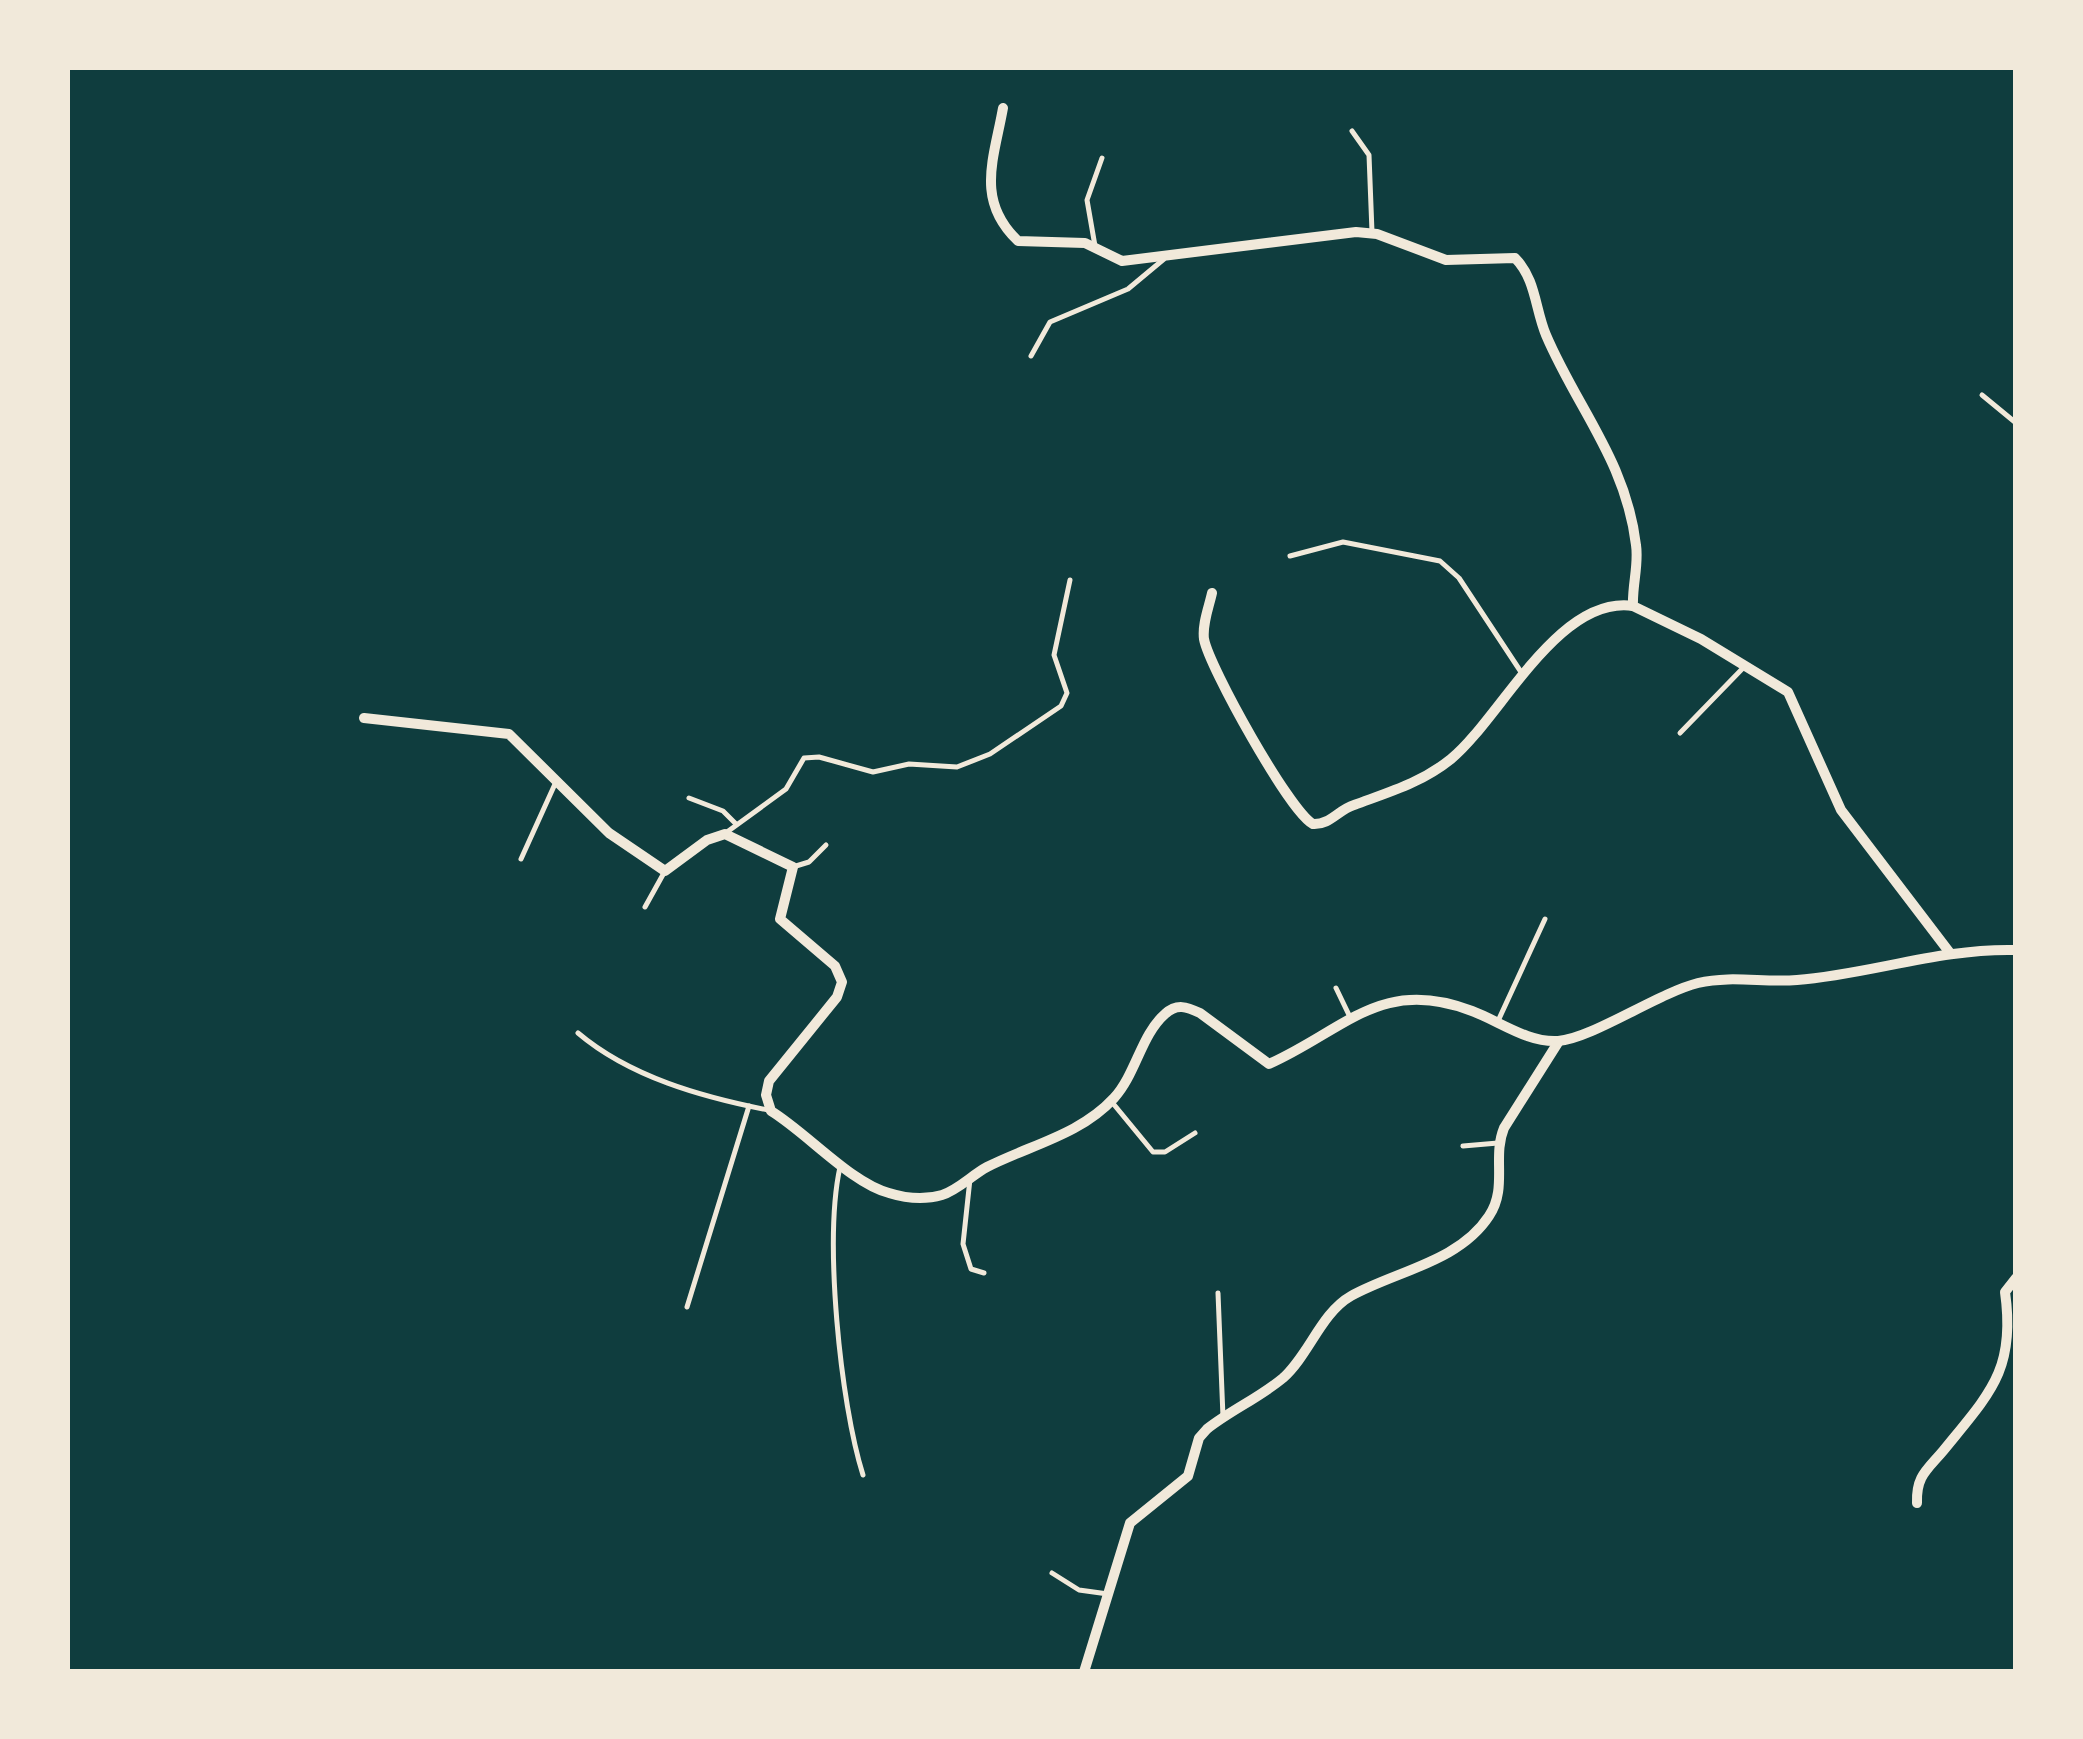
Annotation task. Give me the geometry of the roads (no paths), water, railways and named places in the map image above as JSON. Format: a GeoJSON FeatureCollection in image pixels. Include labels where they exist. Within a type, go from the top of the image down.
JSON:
{"type":"FeatureCollection","features":[{"type":"Feature","properties":{"kind":"street"},"geometry":{"type":"LineString","coordinates":[[1002,108],[989,191],[1007,231],[1018,241],[1086,243],[1114,261],[1164,259],[1372,233],[1433,257],[1457,262],[1507,255],[1522,265],[1547,338],[1593,418],[1623,487],[1637,549],[1633,606]]}},
{"type":"Feature","properties":{"kind":"street"},"geometry":{"type":"LineString","coordinates":[[1212,593],[1205,644],[1292,803],[1313,824],[1322,824],[1347,807],[1414,785],[1451,759],[1483,725],[1521,672],[1596,609],[1617,603],[1633,606],[1780,685],[1795,702],[1822,775],[1840,810],[1950,953]]}},
{"type":"Feature","properties":{"kind":"street"},"geometry":{"type":"LineString","coordinates":[[364,718],[509,734],[609,833],[665,871],[707,840],[725,834],[793,867],[780,919],[835,966],[842,982],[838,997],[769,1081],[766,1095],[771,1111],[878,1190],[908,1197],[944,1195],[970,1178],[1081,1124],[1111,1101],[1130,1075],[1156,1024],[1175,1007],[1187,1006],[1200,1013],[1269,1064],[1351,1019],[1418,996],[1453,1004],[1543,1040],[1559,1041],[1696,984],[1727,978],[1792,981],[1950,953],[2016,950]]}},
{"type":"Feature","properties":{"kind":"street"},"geometry":{"type":"LineString","coordinates":[[1084,1672],[1130,1523],[1188,1476],[1199,1438],[1222,1416],[1286,1376],[1344,1300],[1390,1276],[1438,1258],[1480,1228],[1498,1196],[1498,1143],[1515,1106],[1559,1041]]}},
{"type":"Feature","properties":{"kind":"street"},"geometry":{"type":"LineString","coordinates":[[1916,1503],[1922,1472],[1996,1382],[2010,1333],[2005,1292],[2016,1278]]}},
{"type":"Feature","properties":{"kind":"lane"},"geometry":{"type":"LineString","coordinates":[[1352,131],[1369,156],[1372,233]]}},
{"type":"Feature","properties":{"kind":"lane"},"geometry":{"type":"LineString","coordinates":[[1096,248],[1087,200],[1102,158]]}},
{"type":"Feature","properties":{"kind":"lane"},"geometry":{"type":"LineString","coordinates":[[1031,356],[1050,322],[1128,289],[1164,259]]}},
{"type":"Feature","properties":{"kind":"lane"},"geometry":{"type":"LineString","coordinates":[[1982,394],[2016,423]]}},
{"type":"Feature","properties":{"kind":"lane"},"geometry":{"type":"LineString","coordinates":[[1290,556],[1343,542],[1445,563],[1521,672]]}},
{"type":"Feature","properties":{"kind":"lane"},"geometry":{"type":"LineString","coordinates":[[725,834],[786,789],[804,758],[819,757],[873,772],[909,764],[957,767],[990,754],[1060,706],[1068,693],[1054,655],[1070,580]]}},
{"type":"Feature","properties":{"kind":"lane"},"geometry":{"type":"LineString","coordinates":[[1680,732],[1746,665]]}},
{"type":"Feature","properties":{"kind":"lane"},"geometry":{"type":"LineString","coordinates":[[521,859],[556,781]]}},
{"type":"Feature","properties":{"kind":"lane"},"geometry":{"type":"LineString","coordinates":[[689,798],[723,811],[736,824]]}},
{"type":"Feature","properties":{"kind":"lane"},"geometry":{"type":"LineString","coordinates":[[793,867],[809,862],[826,845]]}},
{"type":"Feature","properties":{"kind":"lane"},"geometry":{"type":"LineString","coordinates":[[645,908],[665,871]]}},
{"type":"Feature","properties":{"kind":"lane"},"geometry":{"type":"LineString","coordinates":[[1498,1022],[1544,919]]}},
{"type":"Feature","properties":{"kind":"lane"},"geometry":{"type":"LineString","coordinates":[[1336,988],[1351,1019]]}},
{"type":"Feature","properties":{"kind":"lane"},"geometry":{"type":"LineString","coordinates":[[578,1033],[600,1052],[628,1065],[771,1111]]}},
{"type":"Feature","properties":{"kind":"lane"},"geometry":{"type":"LineString","coordinates":[[1111,1101],[1153,1152],[1166,1152],[1195,1133]]}},
{"type":"Feature","properties":{"kind":"lane"},"geometry":{"type":"LineString","coordinates":[[687,1307],[749,1106]]}},
{"type":"Feature","properties":{"kind":"lane"},"geometry":{"type":"LineString","coordinates":[[1462,1146],[1498,1143]]}},
{"type":"Feature","properties":{"kind":"lane"},"geometry":{"type":"LineString","coordinates":[[840,1164],[835,1190],[834,1272],[864,1474]]}},
{"type":"Feature","properties":{"kind":"lane"},"geometry":{"type":"LineString","coordinates":[[970,1178],[964,1256],[971,1269],[984,1273]]}},
{"type":"Feature","properties":{"kind":"lane"},"geometry":{"type":"LineString","coordinates":[[1218,1293],[1222,1416]]}},
{"type":"Feature","properties":{"kind":"lane"},"geometry":{"type":"LineString","coordinates":[[1052,1573],[1079,1590],[1109,1594]]}}]}
